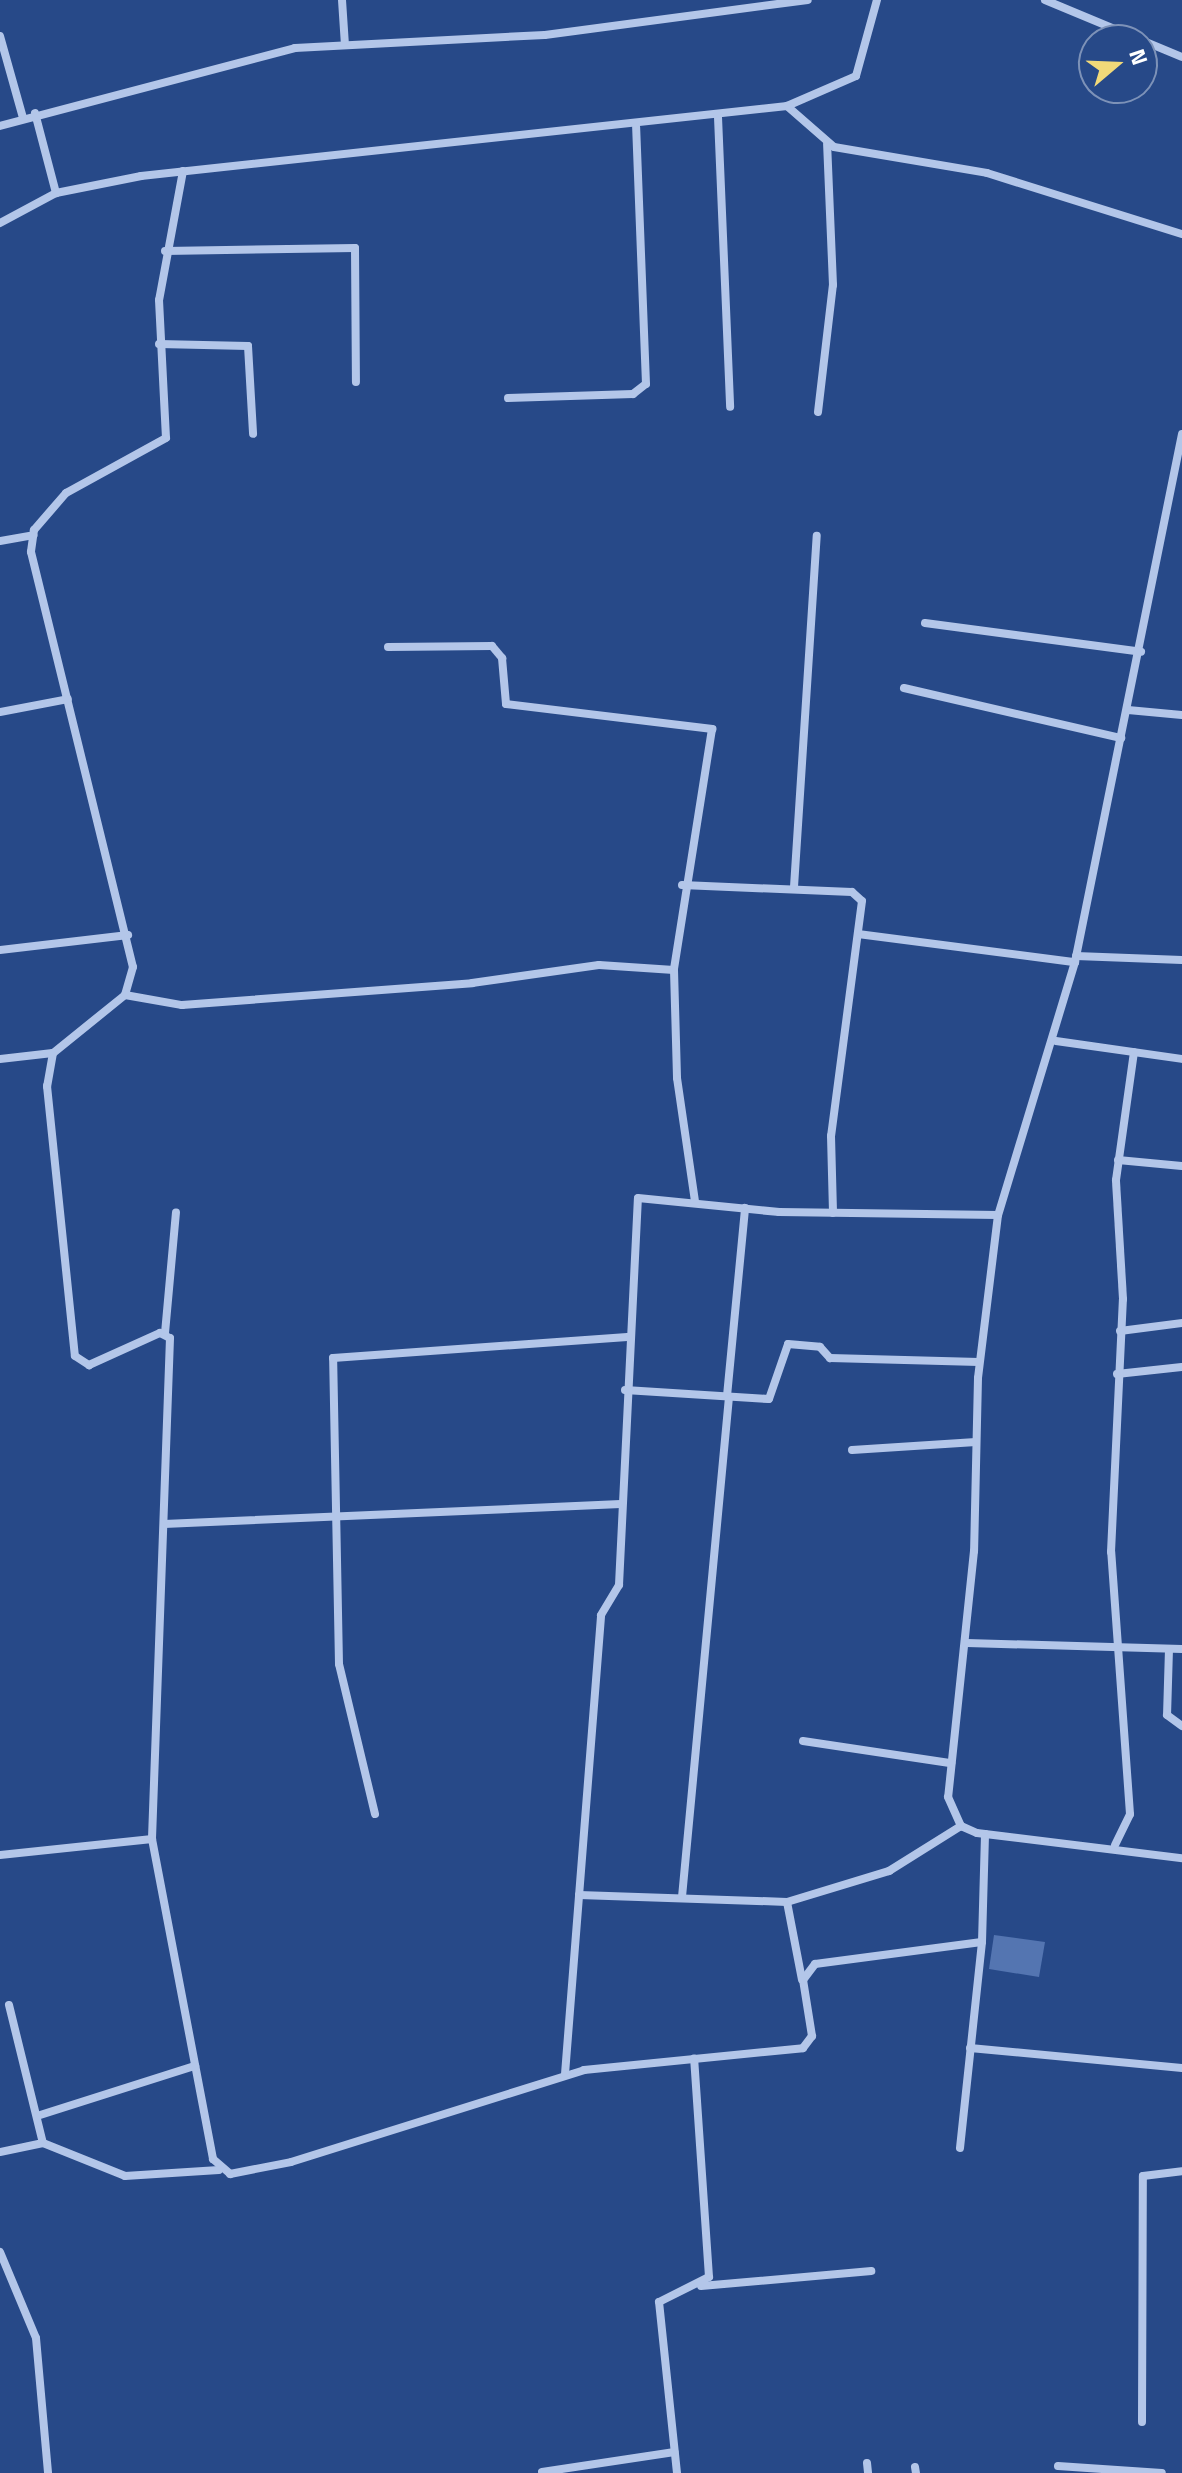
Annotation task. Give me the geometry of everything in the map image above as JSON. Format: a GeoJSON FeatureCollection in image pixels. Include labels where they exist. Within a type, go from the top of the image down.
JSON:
{"type":"FeatureCollection","features":[{"type":"Feature","properties":{"kind":"street"},"geometry":{"type":"LineString","coordinates":[[342,0],[345,45]]}},
{"type":"Feature","properties":{"kind":"street"},"geometry":{"type":"LineString","coordinates":[[0,126],[35,113],[262,55],[345,45],[545,35],[808,0]]}},
{"type":"Feature","properties":{"kind":"street"},"geometry":{"type":"LineString","coordinates":[[0,223],[56,193],[183,171],[636,127],[787,106],[856,76],[877,0]]}},
{"type":"Feature","properties":{"kind":"street"},"geometry":{"type":"LineString","coordinates":[[1045,0],[1182,57]]}},
{"type":"Feature","properties":{"kind":"street"},"geometry":{"type":"LineString","coordinates":[[0,36],[23,118]]}},
{"type":"Feature","properties":{"kind":"street"},"geometry":{"type":"LineString","coordinates":[[787,106],[827,144],[987,173],[1182,234]]}},
{"type":"Feature","properties":{"kind":"street"},"geometry":{"type":"LineString","coordinates":[[35,113],[56,193]]}},
{"type":"Feature","properties":{"kind":"street"},"geometry":{"type":"LineString","coordinates":[[718,117],[730,407]]}},
{"type":"Feature","properties":{"kind":"street"},"geometry":{"type":"LineString","coordinates":[[508,398],[633,394],[646,384],[636,127]]}},
{"type":"Feature","properties":{"kind":"street"},"geometry":{"type":"LineString","coordinates":[[818,412],[833,285],[827,144]]}},
{"type":"Feature","properties":{"kind":"street"},"geometry":{"type":"LineString","coordinates":[[0,541],[33,535],[66,493],[165,441],[159,344],[165,251],[183,171]]}},
{"type":"Feature","properties":{"kind":"street"},"geometry":{"type":"LineString","coordinates":[[165,251],[355,248],[356,382]]}},
{"type":"Feature","properties":{"kind":"street"},"geometry":{"type":"LineString","coordinates":[[159,344],[248,346],[253,434]]}},
{"type":"Feature","properties":{"kind":"street"},"geometry":{"type":"LineString","coordinates":[[1182,434],[1177,494],[1056,1041],[998,1215],[979,1362],[967,1643],[948,1797],[961,1826],[985,1834],[1115,1845],[1182,1858]]}},
{"type":"Feature","properties":{"kind":"street"},"geometry":{"type":"LineString","coordinates":[[0,1059],[53,1053],[125,995],[134,976],[128,935],[68,699],[33,535]]}},
{"type":"Feature","properties":{"kind":"street"},"geometry":{"type":"LineString","coordinates":[[794,887],[817,536]]}},
{"type":"Feature","properties":{"kind":"street"},"geometry":{"type":"LineString","coordinates":[[925,623],[1141,652]]}},
{"type":"Feature","properties":{"kind":"street"},"geometry":{"type":"LineString","coordinates":[[388,647],[497,648],[506,704],[708,724],[682,885],[674,970],[677,1078],[695,1202]]}},
{"type":"Feature","properties":{"kind":"street"},"geometry":{"type":"LineString","coordinates":[[904,688],[1121,738]]}},
{"type":"Feature","properties":{"kind":"street"},"geometry":{"type":"LineString","coordinates":[[0,712],[68,699]]}},
{"type":"Feature","properties":{"kind":"street"},"geometry":{"type":"LineString","coordinates":[[1128,710],[1182,715]]}},
{"type":"Feature","properties":{"kind":"street"},"geometry":{"type":"LineString","coordinates":[[682,885],[794,887],[856,894],[862,905],[831,1136],[833,1213]]}},
{"type":"Feature","properties":{"kind":"street"},"geometry":{"type":"LineString","coordinates":[[858,934],[1075,959],[1182,960]]}},
{"type":"Feature","properties":{"kind":"street"},"geometry":{"type":"LineString","coordinates":[[0,950],[128,935]]}},
{"type":"Feature","properties":{"kind":"street"},"geometry":{"type":"LineString","coordinates":[[125,995],[182,1005],[441,986],[599,965],[674,970]]}},
{"type":"Feature","properties":{"kind":"street"},"geometry":{"type":"LineString","coordinates":[[1056,1041],[1182,1059]]}},
{"type":"Feature","properties":{"kind":"street"},"geometry":{"type":"LineString","coordinates":[[1115,1845],[1130,1814],[1123,1647],[1111,1552],[1120,1331],[1118,1160],[1134,1052]]}},
{"type":"Feature","properties":{"kind":"street"},"geometry":{"type":"LineString","coordinates":[[53,1053],[47,1086],[75,1356],[89,1365],[165,1333]]}},
{"type":"Feature","properties":{"kind":"street"},"geometry":{"type":"LineString","coordinates":[[1118,1160],[1182,1166]]}},
{"type":"Feature","properties":{"kind":"street"},"geometry":{"type":"LineString","coordinates":[[565,2074],[601,1615],[619,1585],[627,1337],[638,1198],[833,1213],[998,1215]]}},
{"type":"Feature","properties":{"kind":"street"},"geometry":{"type":"LineString","coordinates":[[682,1897],[745,1208]]}},
{"type":"Feature","properties":{"kind":"street"},"geometry":{"type":"LineString","coordinates":[[176,1213],[165,1333],[171,1344],[152,1839],[195,2066],[219,2170]]}},
{"type":"Feature","properties":{"kind":"street"},"geometry":{"type":"LineString","coordinates":[[1120,1331],[1182,1323]]}},
{"type":"Feature","properties":{"kind":"street"},"geometry":{"type":"LineString","coordinates":[[375,1814],[339,1664],[333,1358],[627,1337]]}},
{"type":"Feature","properties":{"kind":"street"},"geometry":{"type":"LineString","coordinates":[[625,1390],[771,1398],[788,1344],[820,1347],[830,1358],[979,1362]]}},
{"type":"Feature","properties":{"kind":"street"},"geometry":{"type":"LineString","coordinates":[[1117,1374],[1182,1367]]}},
{"type":"Feature","properties":{"kind":"street"},"geometry":{"type":"LineString","coordinates":[[852,1450],[976,1442]]}},
{"type":"Feature","properties":{"kind":"street"},"geometry":{"type":"LineString","coordinates":[[164,1524],[338,1520],[621,1504]]}},
{"type":"Feature","properties":{"kind":"street"},"geometry":{"type":"LineString","coordinates":[[967,1643],[1182,1649]]}},
{"type":"Feature","properties":{"kind":"street"},"geometry":{"type":"LineString","coordinates":[[1169,1649],[1167,1715],[1182,1726]]}},
{"type":"Feature","properties":{"kind":"street"},"geometry":{"type":"LineString","coordinates":[[803,1741],[951,1763]]}},
{"type":"Feature","properties":{"kind":"street"},"geometry":{"type":"LineString","coordinates":[[579,1895],[787,1902],[889,1871],[961,1826]]}},
{"type":"Feature","properties":{"kind":"street"},"geometry":{"type":"LineString","coordinates":[[960,2148],[982,1942],[985,1834]]}},
{"type":"Feature","properties":{"kind":"street"},"geometry":{"type":"LineString","coordinates":[[0,1855],[152,1839]]}},
{"type":"Feature","properties":{"kind":"street"},"geometry":{"type":"LineString","coordinates":[[0,2152],[43,2143],[125,2176],[291,2162],[565,2074],[808,2046],[803,1980],[787,1902]]}},
{"type":"Feature","properties":{"kind":"street"},"geometry":{"type":"LineString","coordinates":[[803,1980],[820,1962],[982,1942]]}},
{"type":"Feature","properties":{"kind":"street"},"geometry":{"type":"LineString","coordinates":[[9,2005],[43,2143]]}},
{"type":"Feature","properties":{"kind":"street"},"geometry":{"type":"LineString","coordinates":[[970,2048],[1182,2068]]}},
{"type":"Feature","properties":{"kind":"street"},"geometry":{"type":"LineString","coordinates":[[694,2059],[709,2277],[701,2286]]}},
{"type":"Feature","properties":{"kind":"street"},"geometry":{"type":"LineString","coordinates":[[37,2116],[195,2066]]}},
{"type":"Feature","properties":{"kind":"street"},"geometry":{"type":"LineString","coordinates":[[1142,2422],[1143,2176],[1182,2171]]}},
{"type":"Feature","properties":{"kind":"street"},"geometry":{"type":"LineString","coordinates":[[0,2252],[36,2338],[48,2473]]}},
{"type":"Feature","properties":{"kind":"street"},"geometry":{"type":"LineString","coordinates":[[677,2473],[659,2302],[701,2286],[871,2271]]}},
{"type":"Feature","properties":{"kind":"street"},"geometry":{"type":"LineString","coordinates":[[542,2472],[675,2452]]}},
{"type":"Feature","properties":{"kind":"street"},"geometry":{"type":"LineString","coordinates":[[1058,2466],[1162,2473]]}},
{"type":"Feature","properties":{"kind":"building"},"geometry":{"type":"Polygon","coordinates":[[[994,1935],[1045,1942],[1039,1977],[989,1969],[994,1935]]]}}]}
